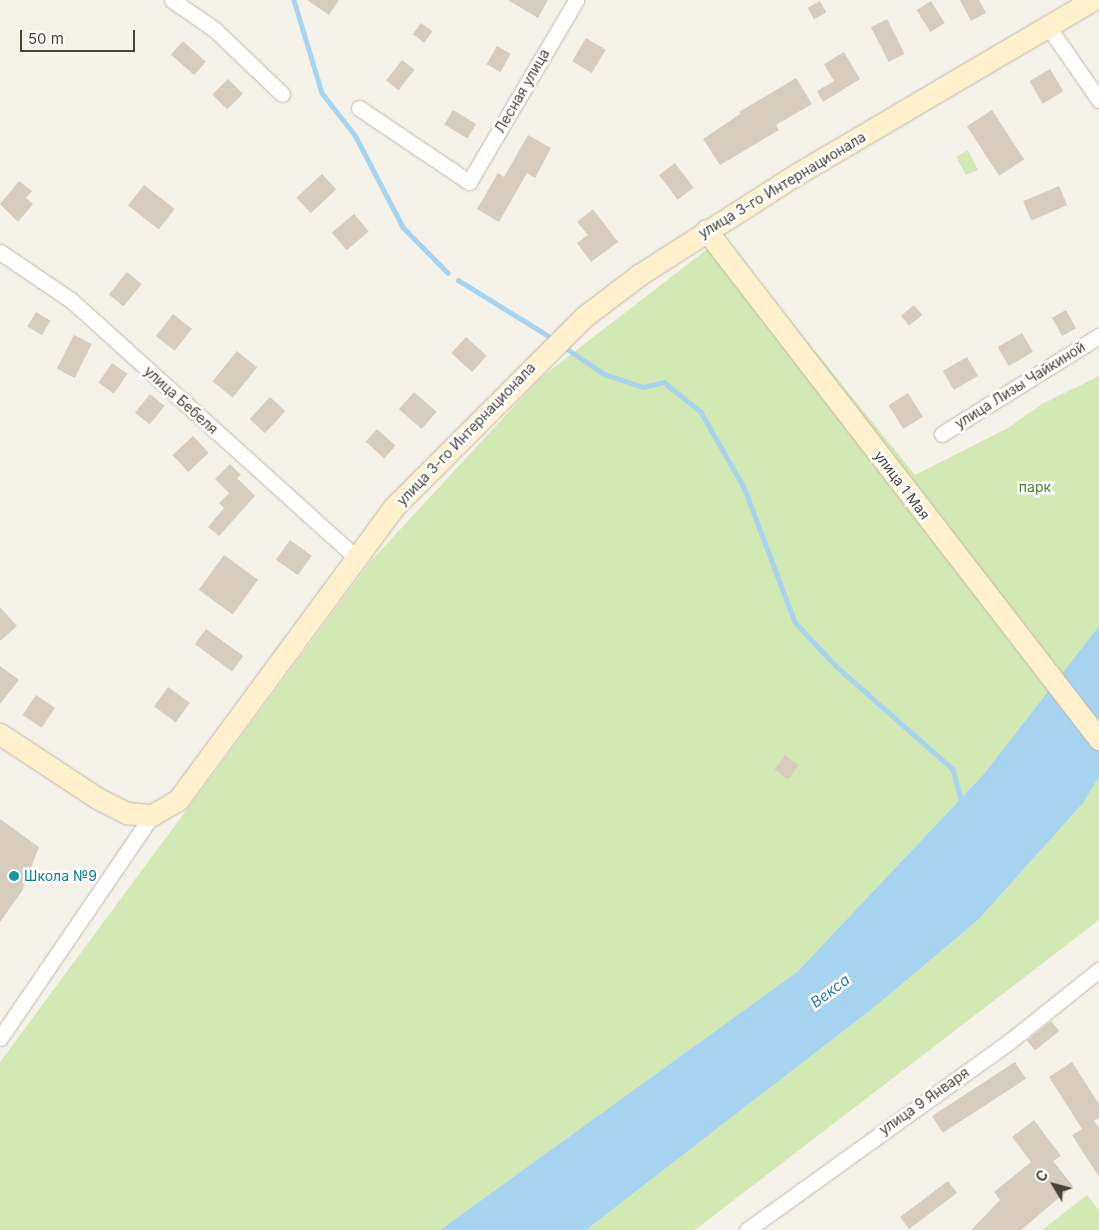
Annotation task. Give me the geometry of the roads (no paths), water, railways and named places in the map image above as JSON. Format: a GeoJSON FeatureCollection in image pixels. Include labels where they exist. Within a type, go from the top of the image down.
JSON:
{"type":"FeatureCollection","features":[{"type":"Feature","properties":{"kind":"main road","name":"улица 3-го Интернационала"},"geometry":{"type":"LineString","coordinates":[[152,815],[178,800],[355,557],[394,507],[585,316],[638,275],[706,230],[797,174],[1050,28],[1092,0]]}},
{"type":"Feature","properties":{"kind":"main road","name":"улица 1 Мая"},"geometry":{"type":"LineString","coordinates":[[706,230],[1002,616],[1099,738]]}},
{"type":"Feature","properties":{"kind":"main road"},"geometry":{"type":"LineString","coordinates":[[0,734],[97,798],[127,813],[152,815]]}},
{"type":"Feature","properties":{"kind":"street"},"geometry":{"type":"LineString","coordinates":[[172,0],[214,29],[282,94]]}},
{"type":"Feature","properties":{"kind":"street","name":"Лесная улица"},"geometry":{"type":"LineString","coordinates":[[359,108],[469,182],[576,0]]}},
{"type":"Feature","properties":{"kind":"street"},"geometry":{"type":"LineString","coordinates":[[1050,28],[1099,100]]}},
{"type":"Feature","properties":{"kind":"street","name":"улица Бебеля"},"geometry":{"type":"LineString","coordinates":[[0,252],[71,300],[355,557]]}},
{"type":"Feature","properties":{"kind":"street","name":"улица Лизы Чайкиной"},"geometry":{"type":"LineString","coordinates":[[942,434],[1099,336]]}},
{"type":"Feature","properties":{"kind":"street","name":"улица 3-го Интернационала"},"geometry":{"type":"LineString","coordinates":[[0,1038],[152,815]]}},
{"type":"Feature","properties":{"kind":"street","name":"улица 9 Января"},"geometry":{"type":"LineString","coordinates":[[747,1230],[1010,1041],[1099,970]]}},
{"type":"Feature","properties":{"kind":"water","name":"Векса"},"geometry":{"type":"Polygon","coordinates":[[[1099,626],[1099,777],[1084,802],[979,919],[877,1005],[586,1230],[440,1230],[797,972],[983,775],[1099,626]]]}},
{"type":"Feature","properties":{"kind":"waterway"},"geometry":{"type":"LineString","coordinates":[[294,0],[322,93],[355,135],[403,227],[448,273]]}},
{"type":"Feature","properties":{"kind":"waterway"},"geometry":{"type":"LineString","coordinates":[[458,280],[555,340]]}},
{"type":"Feature","properties":{"kind":"waterway"},"geometry":{"type":"LineString","coordinates":[[563,346],[604,374],[643,387],[664,382],[701,412],[744,487],[795,622],[836,666],[953,769],[962,803]]}},
{"type":"Feature","properties":{"kind":"place","name":"Школа №9"},"geometry":{"type":"Point","coordinates":[14,876]}},
{"type":"Feature","properties":{"kind":"park label","name":"парк"},"geometry":{"type":"Point","coordinates":[1035,487]}}]}
